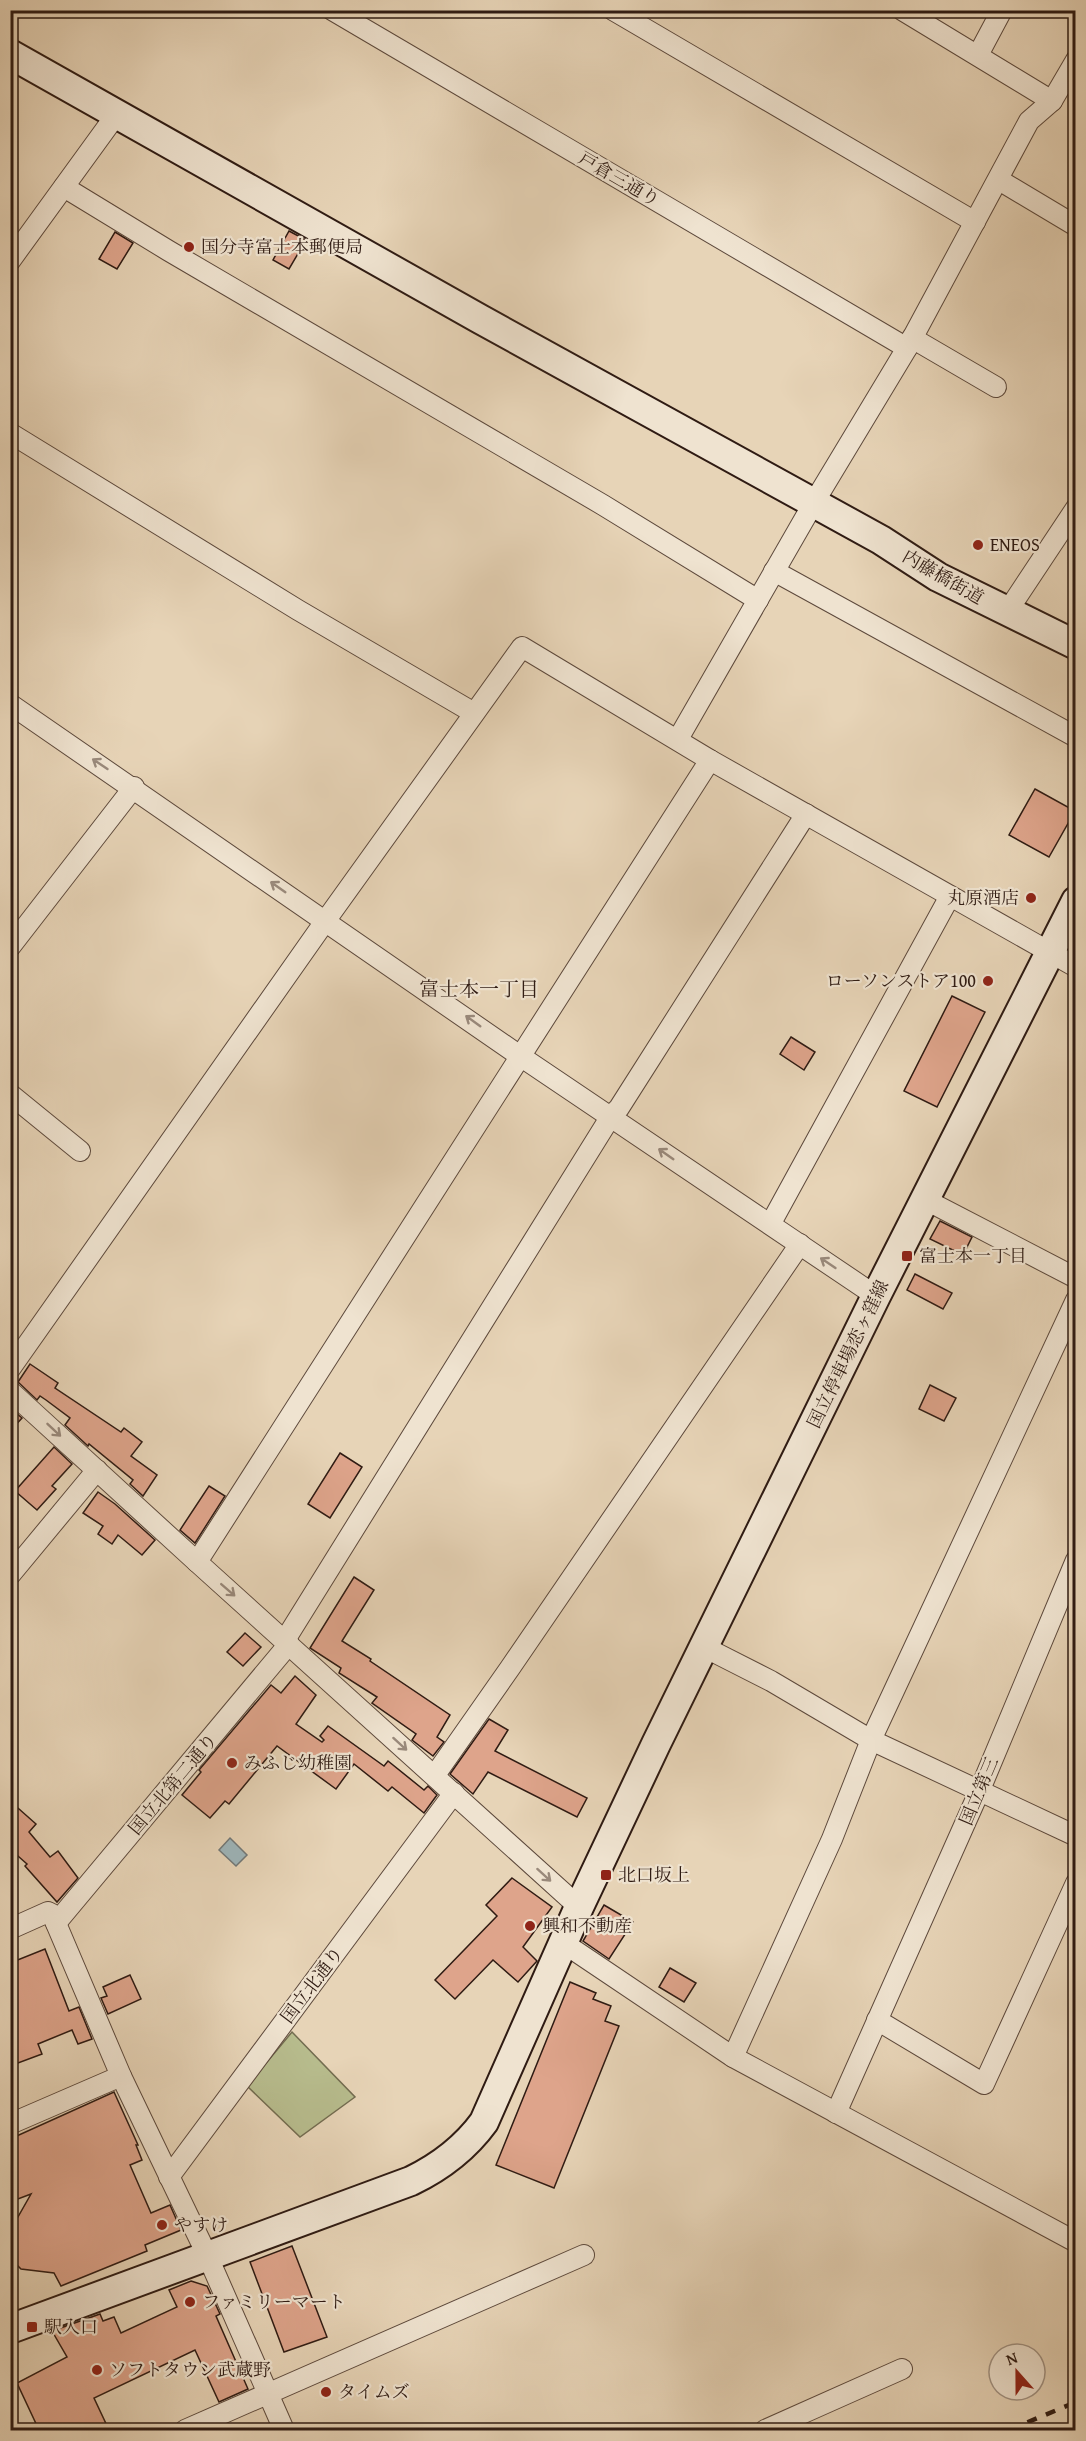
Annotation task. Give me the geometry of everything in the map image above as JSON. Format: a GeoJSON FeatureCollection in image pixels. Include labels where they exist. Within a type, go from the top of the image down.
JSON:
{"type":"FeatureCollection","features":[{"type":"Feature","properties":{"kind":"main road","name":"内藤橋街道"},"geometry":{"type":"LineString","coordinates":[[10,54],[881,540],[938,577],[1076,645]]}},
{"type":"Feature","properties":{"kind":"main road","name":"国立停車場恋ヶ窪線"},"geometry":{"type":"LineString","coordinates":[[10,2329],[411,2181],[427,2173],[470,2140],[484,2122],[565,1944],[579,1907],[704,1647],[924,1199],[1076,901]]}},
{"type":"Feature","properties":{"kind":"street","name":"戸倉三通り"},"geometry":{"type":"LineString","coordinates":[[332,10],[909,343],[996,387]]}},
{"type":"Feature","properties":{"kind":"street"},"geometry":{"type":"LineString","coordinates":[[613,10],[975,222]]}},
{"type":"Feature","properties":{"kind":"street"},"geometry":{"type":"LineString","coordinates":[[903,10],[978,56],[1063,94]]}},
{"type":"Feature","properties":{"kind":"street"},"geometry":{"type":"LineString","coordinates":[[978,56],[1002,10]]}},
{"type":"Feature","properties":{"kind":"street"},"geometry":{"type":"LineString","coordinates":[[678,739],[909,343],[1029,121],[1063,94],[1076,60]]}},
{"type":"Feature","properties":{"kind":"street"},"geometry":{"type":"LineString","coordinates":[[10,261],[116,115]]}},
{"type":"Feature","properties":{"kind":"street"},"geometry":{"type":"LineString","coordinates":[[999,180],[1076,226]]}},
{"type":"Feature","properties":{"kind":"street"},"geometry":{"type":"LineString","coordinates":[[64,187],[169,251],[564,481],[758,600]]}},
{"type":"Feature","properties":{"kind":"street"},"geometry":{"type":"LineString","coordinates":[[10,433],[298,610],[474,712]]}},
{"type":"Feature","properties":{"kind":"street"},"geometry":{"type":"LineString","coordinates":[[1007,612],[1076,508]]}},
{"type":"Feature","properties":{"kind":"street"},"geometry":{"type":"LineString","coordinates":[[774,571],[1076,737]]}},
{"type":"Feature","properties":{"kind":"street"},"geometry":{"type":"LineString","coordinates":[[10,1369],[326,920],[522,647],[710,760],[1076,967]]}},
{"type":"Feature","properties":{"kind":"street"},"geometry":{"type":"LineString","coordinates":[[10,704],[134,787],[520,1056],[771,1223],[876,1296]]}},
{"type":"Feature","properties":{"kind":"street"},"geometry":{"type":"LineString","coordinates":[[196,1562],[710,760]]}},
{"type":"Feature","properties":{"kind":"street"},"geometry":{"type":"LineString","coordinates":[[10,947],[134,787]]}},
{"type":"Feature","properties":{"kind":"street","name":"国立北第二通り"},"geometry":{"type":"LineString","coordinates":[[56,1923],[287,1642],[612,1116],[806,814]]}},
{"type":"Feature","properties":{"kind":"street"},"geometry":{"type":"LineString","coordinates":[[771,1223],[950,896]]}},
{"type":"Feature","properties":{"kind":"street"},"geometry":{"type":"LineString","coordinates":[[10,1095],[80,1150]]}},
{"type":"Feature","properties":{"kind":"street"},"geometry":{"type":"LineString","coordinates":[[924,1199],[1076,1278]]}},
{"type":"Feature","properties":{"kind":"street"},"geometry":{"type":"LineString","coordinates":[[435,1775],[800,1244]]}},
{"type":"Feature","properties":{"kind":"street"},"geometry":{"type":"LineString","coordinates":[[733,2057],[832,1839],[871,1740],[1076,1300]]}},
{"type":"Feature","properties":{"kind":"street"},"geometry":{"type":"LineString","coordinates":[[10,1391],[579,1907]]}},
{"type":"Feature","properties":{"kind":"street"},"geometry":{"type":"LineString","coordinates":[[10,1575],[97,1470]]}},
{"type":"Feature","properties":{"kind":"street","name":"国立第三"},"geometry":{"type":"LineString","coordinates":[[836,2113],[979,1792],[1076,1560]]}},
{"type":"Feature","properties":{"kind":"street"},"geometry":{"type":"LineString","coordinates":[[704,1647],[771,1681],[871,1740],[1076,1836]]}},
{"type":"Feature","properties":{"kind":"street","name":"国立北通り"},"geometry":{"type":"LineString","coordinates":[[169,2177],[454,1793]]}},
{"type":"Feature","properties":{"kind":"street"},"geometry":{"type":"LineString","coordinates":[[877,2020],[984,2084],[1076,1883]]}},
{"type":"Feature","properties":{"kind":"street"},"geometry":{"type":"LineString","coordinates":[[10,1929],[48,1912],[52,1914],[121,2076],[208,2257],[284,2430]]}},
{"type":"Feature","properties":{"kind":"street"},"geometry":{"type":"LineString","coordinates":[[565,1944],[733,2057],[1076,2242]]}},
{"type":"Feature","properties":{"kind":"street"},"geometry":{"type":"LineString","coordinates":[[10,2124],[121,2076]]}},
{"type":"Feature","properties":{"kind":"street"},"geometry":{"type":"LineString","coordinates":[[185,2430],[584,2255]]}},
{"type":"Feature","properties":{"kind":"street"},"geometry":{"type":"LineString","coordinates":[[765,2430],[902,2369]]}},
{"type":"Feature","properties":{"kind":"green space"},"geometry":{"type":"Polygon","coordinates":[[[292,2032],[355,2097],[300,2137],[247,2086],[292,2032]]]}},
{"type":"Feature","properties":{"kind":"water"},"geometry":{"type":"Polygon","coordinates":[[[230,1838],[247,1855],[236,1866],[219,1850],[230,1838]]]}},
{"type":"Feature","properties":{"kind":"building"},"geometry":{"type":"Polygon","coordinates":[[[289,231],[306,240],[289,269],[273,260],[289,231]]]}},
{"type":"Feature","properties":{"kind":"building"},"geometry":{"type":"Polygon","coordinates":[[[115,232],[133,243],[117,269],[99,259],[115,232]]]}},
{"type":"Feature","properties":{"kind":"building"},"geometry":{"type":"Polygon","coordinates":[[[1035,789],[1075,811],[1049,857],[1009,835],[1035,789]]]}},
{"type":"Feature","properties":{"kind":"building"},"geometry":{"type":"Polygon","coordinates":[[[952,996],[985,1012],[937,1107],[904,1091],[952,996]]]}},
{"type":"Feature","properties":{"kind":"building"},"geometry":{"type":"Polygon","coordinates":[[[791,1037],[815,1052],[804,1070],[780,1054],[791,1037]]]}},
{"type":"Feature","properties":{"kind":"building"},"geometry":{"type":"Polygon","coordinates":[[[940,1221],[972,1237],[963,1255],[930,1239],[940,1221]]]}},
{"type":"Feature","properties":{"kind":"building"},"geometry":{"type":"Polygon","coordinates":[[[915,1274],[952,1293],[943,1309],[907,1290],[915,1274]]]}},
{"type":"Feature","properties":{"kind":"building"},"geometry":{"type":"Polygon","coordinates":[[[30,1364],[58,1383],[55,1388],[121,1432],[124,1428],[142,1442],[131,1456],[157,1475],[143,1496],[130,1484],[133,1480],[89,1444],[88,1446],[65,1425],[70,1418],[40,1396],[37,1400],[18,1382],[30,1364]]]}},
{"type":"Feature","properties":{"kind":"building"},"geometry":{"type":"Polygon","coordinates":[[[930,1385],[956,1398],[944,1421],[919,1409],[930,1385]]]}},
{"type":"Feature","properties":{"kind":"building"},"geometry":{"type":"Polygon","coordinates":[[[10,1408],[22,1418],[10,1431],[10,1408]]]}},
{"type":"Feature","properties":{"kind":"building"},"geometry":{"type":"Polygon","coordinates":[[[54,1447],[72,1464],[52,1486],[56,1489],[37,1510],[15,1491],[54,1447]]]}},
{"type":"Feature","properties":{"kind":"building"},"geometry":{"type":"Polygon","coordinates":[[[340,1453],[362,1467],[330,1518],[308,1504],[340,1453]]]}},
{"type":"Feature","properties":{"kind":"building"},"geometry":{"type":"Polygon","coordinates":[[[209,1486],[225,1496],[195,1543],[180,1530],[209,1486]]]}},
{"type":"Feature","properties":{"kind":"building"},"geometry":{"type":"Polygon","coordinates":[[[98,1492],[155,1540],[142,1555],[118,1535],[112,1544],[98,1534],[103,1526],[83,1513],[98,1492]]]}},
{"type":"Feature","properties":{"kind":"building"},"geometry":{"type":"Polygon","coordinates":[[[354,1577],[374,1590],[342,1641],[450,1715],[437,1737],[444,1742],[433,1756],[412,1740],[416,1734],[372,1703],[377,1697],[339,1673],[341,1668],[310,1648],[354,1577]]]}},
{"type":"Feature","properties":{"kind":"building"},"geometry":{"type":"Polygon","coordinates":[[[245,1633],[261,1647],[243,1666],[227,1652],[245,1633]]]}},
{"type":"Feature","properties":{"kind":"building"},"geometry":{"type":"Polygon","coordinates":[[[295,1676],[316,1695],[296,1724],[322,1742],[324,1740],[320,1736],[328,1726],[384,1766],[388,1761],[424,1790],[428,1786],[437,1795],[424,1813],[392,1787],[388,1791],[354,1764],[336,1789],[277,1746],[229,1804],[225,1801],[210,1818],[182,1795],[201,1772],[199,1770],[271,1685],[281,1693],[295,1676]]]}},
{"type":"Feature","properties":{"kind":"building"},"geometry":{"type":"Polygon","coordinates":[[[489,1719],[508,1730],[495,1751],[587,1798],[577,1817],[488,1772],[473,1794],[450,1774],[489,1719]]]}},
{"type":"Feature","properties":{"kind":"building"},"geometry":{"type":"Polygon","coordinates":[[[10,1801],[36,1824],[29,1832],[50,1857],[58,1851],[78,1878],[57,1902],[25,1866],[27,1864],[10,1849],[10,1801]]]}},
{"type":"Feature","properties":{"kind":"building"},"geometry":{"type":"Polygon","coordinates":[[[512,1878],[552,1907],[523,1947],[537,1961],[518,1982],[493,1960],[455,1999],[435,1980],[497,1916],[486,1905],[512,1878]]]}},
{"type":"Feature","properties":{"kind":"building"},"geometry":{"type":"Polygon","coordinates":[[[604,1905],[633,1922],[609,1959],[583,1941],[604,1905]]]}},
{"type":"Feature","properties":{"kind":"building"},"geometry":{"type":"Polygon","coordinates":[[[45,1949],[69,2011],[79,2007],[92,2039],[78,2044],[72,2030],[38,2044],[42,2054],[10,2066],[10,1963],[45,1949]]]}},
{"type":"Feature","properties":{"kind":"building"},"geometry":{"type":"Polygon","coordinates":[[[670,1968],[696,1983],[684,2002],[659,1987],[670,1968]]]}},
{"type":"Feature","properties":{"kind":"building"},"geometry":{"type":"Polygon","coordinates":[[[130,1975],[141,1999],[108,2014],[101,1998],[107,1996],[103,1987],[130,1975]]]}},
{"type":"Feature","properties":{"kind":"building"},"geometry":{"type":"Polygon","coordinates":[[[570,1982],[596,1993],[593,1999],[611,2006],[605,2021],[619,2026],[554,2188],[496,2165],[570,1982]]]}},
{"type":"Feature","properties":{"kind":"building"},"geometry":{"type":"Polygon","coordinates":[[[114,2092],[138,2145],[136,2145],[142,2160],[130,2165],[151,2213],[170,2205],[181,2230],[145,2245],[147,2251],[61,2286],[54,2273],[21,2269],[10,2252],[10,2231],[31,2194],[10,2202],[10,2139],[114,2092]]]}},
{"type":"Feature","properties":{"kind":"building"},"geometry":{"type":"Polygon","coordinates":[[[292,2246],[327,2337],[284,2352],[250,2262],[292,2246]]]}},
{"type":"Feature","properties":{"kind":"building","name":"ソフトタウン武蔵野"},"geometry":{"type":"Polygon","coordinates":[[[191,2281],[207,2286],[220,2314],[216,2316],[248,2389],[219,2402],[195,2350],[94,2398],[109,2430],[39,2430],[17,2383],[67,2357],[52,2331],[100,2314],[103,2321],[114,2317],[121,2333],[177,2307],[169,2290],[191,2281]]]}},
{"type":"Feature","properties":{"kind":"railway"},"geometry":{"type":"LineString","coordinates":[[1009,2430],[1076,2402]]}},
{"type":"Feature","properties":{"kind":"railway"},"geometry":{"type":"LineString","coordinates":[[1050,2430],[1076,2421]]}},
{"type":"Feature","properties":{"kind":"place","name":"国分寺富士本郵便局"},"geometry":{"type":"Point","coordinates":[189,247]}},
{"type":"Feature","properties":{"kind":"place","name":"ENEOS"},"geometry":{"type":"Point","coordinates":[978,545]}},
{"type":"Feature","properties":{"kind":"place","name":"丸原酒店"},"geometry":{"type":"Point","coordinates":[1031,898]}},
{"type":"Feature","properties":{"kind":"place","name":"ローソンストア100"},"geometry":{"type":"Point","coordinates":[988,981]}},
{"type":"Feature","properties":{"kind":"place","name":"富士本一丁目"},"geometry":{"type":"Point","coordinates":[907,1256]}},
{"type":"Feature","properties":{"kind":"place","name":"みふじ幼稚園"},"geometry":{"type":"Point","coordinates":[232,1763]}},
{"type":"Feature","properties":{"kind":"place","name":"北口坂上"},"geometry":{"type":"Point","coordinates":[606,1875]}},
{"type":"Feature","properties":{"kind":"place","name":"興和不動産"},"geometry":{"type":"Point","coordinates":[530,1926]}},
{"type":"Feature","properties":{"kind":"place","name":"やすけ"},"geometry":{"type":"Point","coordinates":[162,2225]}},
{"type":"Feature","properties":{"kind":"place","name":"ファミリーマート"},"geometry":{"type":"Point","coordinates":[190,2302]}},
{"type":"Feature","properties":{"kind":"place","name":"駅入口"},"geometry":{"type":"Point","coordinates":[32,2327]}},
{"type":"Feature","properties":{"kind":"place","name":"ソフトタウン武蔵野"},"geometry":{"type":"Point","coordinates":[97,2370]}},
{"type":"Feature","properties":{"kind":"place","name":"タイムズ"},"geometry":{"type":"Point","coordinates":[326,2392]}},
{"type":"Feature","properties":{"kind":"district","name":"富士本一丁目"},"geometry":{"type":"Point","coordinates":[479,989]}}]}
